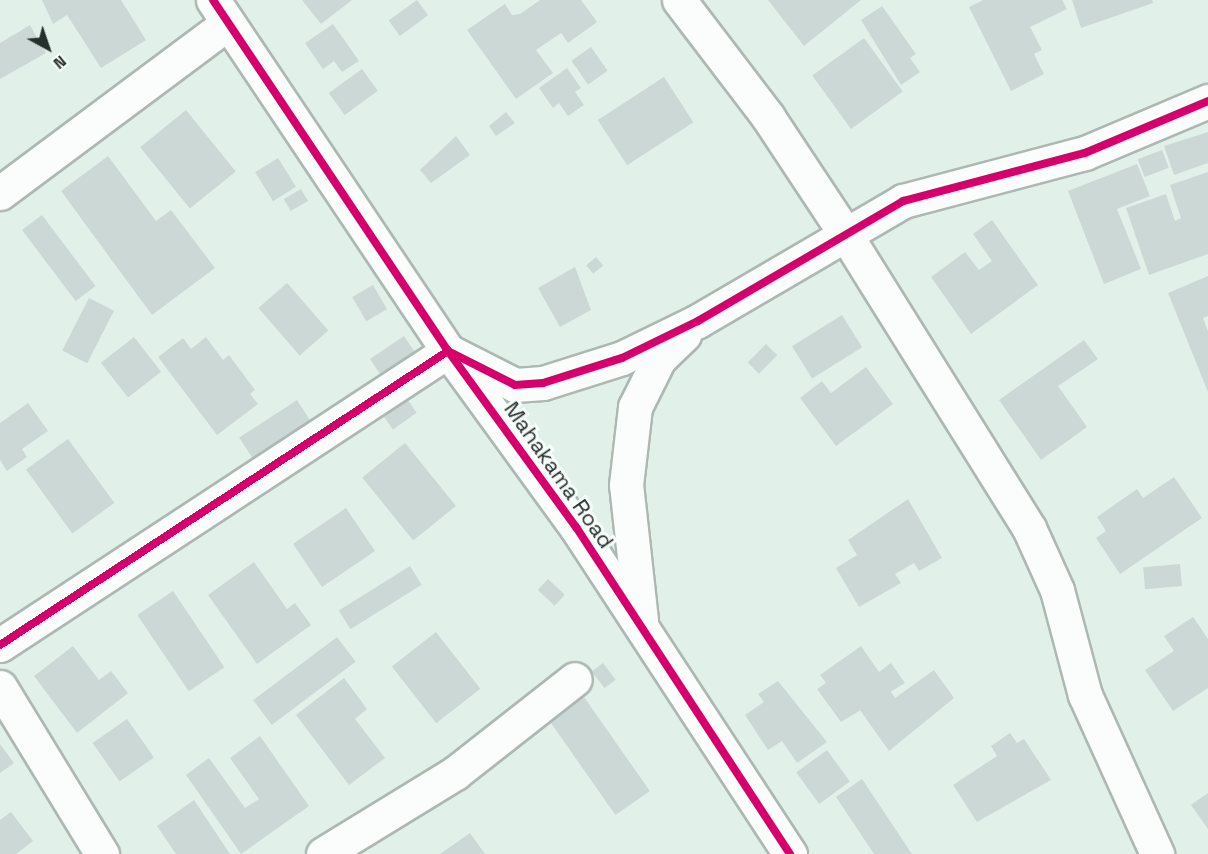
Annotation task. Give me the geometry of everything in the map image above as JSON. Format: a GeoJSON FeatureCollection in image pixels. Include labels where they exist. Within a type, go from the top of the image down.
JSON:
{"type":"FeatureCollection","features":[{"type":"Feature","properties":{"kind":"street"},"geometry":{"type":"LineString","coordinates":[[679,0],[768,117],[844,232],[1029,528],[1058,590],[1085,695],[1157,854]]}},
{"type":"Feature","properties":{"kind":"street"},"geometry":{"type":"LineString","coordinates":[[0,193],[220,12]]}},
{"type":"Feature","properties":{"kind":"street","name":"Mahakama Road"},"geometry":{"type":"LineString","coordinates":[[220,12],[448,351],[641,626],[790,854]]}},
{"type":"Feature","properties":{"kind":"street"},"geometry":{"type":"LineString","coordinates":[[0,645],[448,351],[515,385],[543,383],[622,358],[698,321],[844,232],[903,201],[1085,153],[1208,101]]}},
{"type":"Feature","properties":{"kind":"street"},"geometry":{"type":"LineString","coordinates":[[641,626],[626,485],[635,407],[658,359],[698,321]]}},
{"type":"Feature","properties":{"kind":"street"},"geometry":{"type":"LineString","coordinates":[[323,854],[455,773],[575,678]]}},
{"type":"Feature","properties":{"kind":"street"},"geometry":{"type":"LineString","coordinates":[[0,687],[102,854]]}},
{"type":"Feature","properties":{"kind":"building"},"geometry":{"type":"Polygon","coordinates":[[[42,0],[121,0],[146,40],[101,68],[67,15],[53,24],[42,0]]]}},
{"type":"Feature","properties":{"kind":"building"},"geometry":{"type":"Polygon","coordinates":[[[302,0],[352,0],[321,24],[302,0]]]}},
{"type":"Feature","properties":{"kind":"building"},"geometry":{"type":"Polygon","coordinates":[[[417,0],[428,15],[400,36],[389,21],[417,0]]]}},
{"type":"Feature","properties":{"kind":"building"},"geometry":{"type":"Polygon","coordinates":[[[540,0],[581,0],[597,22],[568,43],[561,33],[536,50],[553,73],[516,99],[467,30],[505,4],[512,15],[520,14],[540,0]]]}},
{"type":"Feature","properties":{"kind":"building"},"geometry":{"type":"Polygon","coordinates":[[[768,0],[861,0],[804,46],[768,0]]]}},
{"type":"Feature","properties":{"kind":"building"},"geometry":{"type":"Polygon","coordinates":[[[983,0],[1062,0],[1067,9],[1030,27],[1042,50],[1034,54],[1044,74],[1011,91],[969,7],[983,0]]]}},
{"type":"Feature","properties":{"kind":"building"},"geometry":{"type":"Polygon","coordinates":[[[1072,0],[1152,0],[1153,3],[1081,28],[1072,0]]]}},
{"type":"Feature","properties":{"kind":"building"},"geometry":{"type":"Polygon","coordinates":[[[882,6],[916,54],[910,58],[920,72],[901,85],[861,20],[882,6]]]}},
{"type":"Feature","properties":{"kind":"building"},"geometry":{"type":"Polygon","coordinates":[[[333,24],[359,61],[342,72],[334,61],[323,69],[305,43],[333,24]]]}},
{"type":"Feature","properties":{"kind":"building"},"geometry":{"type":"Polygon","coordinates":[[[30,25],[46,53],[0,79],[0,43],[30,25]]]}},
{"type":"Feature","properties":{"kind":"building"},"geometry":{"type":"Polygon","coordinates":[[[864,38],[903,91],[851,129],[812,76],[864,38]]]}},
{"type":"Feature","properties":{"kind":"building"},"geometry":{"type":"Polygon","coordinates":[[[591,47],[608,71],[588,85],[571,61],[591,47]]]}},
{"type":"Feature","properties":{"kind":"building"},"geometry":{"type":"Polygon","coordinates":[[[567,68],[581,88],[575,92],[584,105],[568,116],[559,103],[553,108],[539,88],[567,68]]]}},
{"type":"Feature","properties":{"kind":"building"},"geometry":{"type":"Polygon","coordinates":[[[362,69],[378,91],[345,115],[329,93],[362,69]]]}},
{"type":"Feature","properties":{"kind":"building"},"geometry":{"type":"Polygon","coordinates":[[[664,77],[693,122],[627,165],[598,120],[664,77]]]}},
{"type":"Feature","properties":{"kind":"building"},"geometry":{"type":"Polygon","coordinates":[[[186,110],[236,171],[190,209],[140,147],[186,110]]]}},
{"type":"Feature","properties":{"kind":"building"},"geometry":{"type":"Polygon","coordinates":[[[506,112],[515,123],[496,136],[489,126],[506,112]]]}},
{"type":"Feature","properties":{"kind":"building"},"geometry":{"type":"Polygon","coordinates":[[[1208,132],[1208,163],[1174,175],[1164,146],[1208,132]]]}},
{"type":"Feature","properties":{"kind":"building"},"geometry":{"type":"Polygon","coordinates":[[[456,136],[470,155],[431,183],[420,170],[456,136]]]}},
{"type":"Feature","properties":{"kind":"building"},"geometry":{"type":"Polygon","coordinates":[[[1162,150],[1169,168],[1145,177],[1138,159],[1162,150]]]}},
{"type":"Feature","properties":{"kind":"building"},"geometry":{"type":"Polygon","coordinates":[[[108,156],[156,221],[171,210],[215,268],[152,315],[61,191],[108,156]]]}},
{"type":"Feature","properties":{"kind":"building"},"geometry":{"type":"Polygon","coordinates":[[[278,158],[296,187],[273,201],[255,172],[278,158]]]}},
{"type":"Feature","properties":{"kind":"building"},"geometry":{"type":"Polygon","coordinates":[[[1137,164],[1150,196],[1117,209],[1141,269],[1104,284],[1068,191],[1137,164]]]}},
{"type":"Feature","properties":{"kind":"building"},"geometry":{"type":"Polygon","coordinates":[[[1208,172],[1208,254],[1149,275],[1126,208],[1166,194],[1175,221],[1181,218],[1170,185],[1208,172]]]}},
{"type":"Feature","properties":{"kind":"building"},"geometry":{"type":"Polygon","coordinates":[[[301,189],[308,201],[291,211],[284,199],[301,189]]]}},
{"type":"Feature","properties":{"kind":"building"},"geometry":{"type":"Polygon","coordinates":[[[42,215],[96,286],[76,301],[22,230],[42,215]]]}},
{"type":"Feature","properties":{"kind":"building"},"geometry":{"type":"Polygon","coordinates":[[[992,220],[1038,285],[971,334],[931,277],[965,252],[979,270],[992,261],[973,234],[992,220]]]}},
{"type":"Feature","properties":{"kind":"building"},"geometry":{"type":"Polygon","coordinates":[[[596,257],[603,265],[593,274],[586,266],[596,257]]]}},
{"type":"Feature","properties":{"kind":"building"},"geometry":{"type":"Polygon","coordinates":[[[575,267],[591,310],[560,327],[538,288],[575,267]]]}},
{"type":"Feature","properties":{"kind":"building"},"geometry":{"type":"Polygon","coordinates":[[[1208,276],[1208,316],[1203,318],[1208,331],[1208,392],[1168,293],[1208,276]]]}},
{"type":"Feature","properties":{"kind":"building"},"geometry":{"type":"Polygon","coordinates":[[[287,283],[328,331],[300,355],[258,308],[287,283]]]}},
{"type":"Feature","properties":{"kind":"building"},"geometry":{"type":"Polygon","coordinates":[[[373,285],[387,309],[366,321],[352,297],[373,285]]]}},
{"type":"Feature","properties":{"kind":"building"},"geometry":{"type":"Polygon","coordinates":[[[89,298],[114,311],[87,363],[62,351],[89,298]]]}},
{"type":"Feature","properties":{"kind":"building"},"geometry":{"type":"Polygon","coordinates":[[[842,315],[862,347],[812,378],[792,346],[842,315]]]}},
{"type":"Feature","properties":{"kind":"building"},"geometry":{"type":"Polygon","coordinates":[[[404,336],[417,355],[383,378],[370,359],[404,336]]]}},
{"type":"Feature","properties":{"kind":"building"},"geometry":{"type":"Polygon","coordinates":[[[134,337],[161,372],[128,398],[101,363],[134,337]]]}},
{"type":"Feature","properties":{"kind":"building"},"geometry":{"type":"Polygon","coordinates":[[[206,337],[223,360],[229,355],[255,390],[250,394],[258,404],[217,435],[158,357],[183,338],[191,349],[206,337]]]}},
{"type":"Feature","properties":{"kind":"building"},"geometry":{"type":"Polygon","coordinates":[[[1084,340],[1098,359],[1058,386],[1087,427],[1041,460],[999,400],[1084,340]]]}},
{"type":"Feature","properties":{"kind":"building"},"geometry":{"type":"Polygon","coordinates":[[[766,344],[777,355],[759,374],[748,362],[766,344]]]}},
{"type":"Feature","properties":{"kind":"building"},"geometry":{"type":"Polygon","coordinates":[[[866,367],[893,404],[836,446],[800,398],[822,381],[831,393],[866,367]]]}},
{"type":"Feature","properties":{"kind":"building"},"geometry":{"type":"Polygon","coordinates":[[[400,389],[417,413],[393,429],[376,406],[400,389]]]}},
{"type":"Feature","properties":{"kind":"building"},"geometry":{"type":"Polygon","coordinates":[[[297,400],[313,425],[255,463],[239,438],[297,400]]]}},
{"type":"Feature","properties":{"kind":"building"},"geometry":{"type":"Polygon","coordinates":[[[28,403],[48,431],[22,449],[27,457],[7,471],[0,460],[0,423],[28,403]]]}},
{"type":"Feature","properties":{"kind":"building"},"geometry":{"type":"Polygon","coordinates":[[[68,439],[114,503],[72,533],[26,470],[68,439]]]}},
{"type":"Feature","properties":{"kind":"building"},"geometry":{"type":"Polygon","coordinates":[[[405,443],[456,506],[413,541],[362,478],[405,443]]]}},
{"type":"Feature","properties":{"kind":"building"},"geometry":{"type":"Polygon","coordinates":[[[1174,477],[1202,518],[1120,574],[1096,538],[1106,531],[1097,517],[1137,489],[1143,498],[1174,477]]]}},
{"type":"Feature","properties":{"kind":"building"},"geometry":{"type":"Polygon","coordinates":[[[908,499],[942,558],[919,571],[914,563],[895,574],[901,583],[859,607],[836,568],[857,555],[848,540],[908,499]]]}},
{"type":"Feature","properties":{"kind":"building"},"geometry":{"type":"Polygon","coordinates":[[[346,508],[375,551],[322,587],[293,544],[346,508]]]}},
{"type":"Feature","properties":{"kind":"building"},"geometry":{"type":"Polygon","coordinates":[[[254,562],[287,609],[295,603],[311,625],[257,664],[208,595],[254,562]]]}},
{"type":"Feature","properties":{"kind":"building"},"geometry":{"type":"Polygon","coordinates":[[[1180,564],[1182,586],[1145,589],[1143,567],[1180,564]]]}},
{"type":"Feature","properties":{"kind":"building"},"geometry":{"type":"Polygon","coordinates":[[[410,566],[422,585],[350,629],[339,611],[410,566]]]}},
{"type":"Feature","properties":{"kind":"building"},"geometry":{"type":"Polygon","coordinates":[[[548,579],[565,595],[555,606],[538,590],[548,579]]]}},
{"type":"Feature","properties":{"kind":"building"},"geometry":{"type":"Polygon","coordinates":[[[173,591],[224,667],[189,691],[137,615],[173,591]]]}},
{"type":"Feature","properties":{"kind":"building"},"geometry":{"type":"Polygon","coordinates":[[[1193,617],[1208,639],[1208,688],[1173,711],[1145,670],[1174,651],[1164,636],[1193,617]]]}},
{"type":"Feature","properties":{"kind":"building"},"geometry":{"type":"Polygon","coordinates":[[[436,632],[480,689],[436,723],[392,666],[436,632]]]}},
{"type":"Feature","properties":{"kind":"building"},"geometry":{"type":"Polygon","coordinates":[[[337,637],[356,662],[272,725],[253,700],[337,637]]]}},
{"type":"Feature","properties":{"kind":"building"},"geometry":{"type":"Polygon","coordinates":[[[73,646],[99,680],[111,671],[128,693],[77,733],[34,676],[73,646]]]}},
{"type":"Feature","properties":{"kind":"building"},"geometry":{"type":"Polygon","coordinates":[[[861,646],[879,672],[891,663],[905,683],[841,722],[817,689],[826,683],[820,675],[861,646]]]}},
{"type":"Feature","properties":{"kind":"building"},"geometry":{"type":"Polygon","coordinates":[[[603,663],[616,680],[604,688],[592,671],[603,663]]]}},
{"type":"Feature","properties":{"kind":"building"},"geometry":{"type":"Polygon","coordinates":[[[934,670],[954,698],[889,751],[860,710],[889,689],[895,698],[934,670]]]}},
{"type":"Feature","properties":{"kind":"building"},"geometry":{"type":"Polygon","coordinates":[[[344,678],[367,709],[355,719],[385,758],[349,785],[296,715],[344,678]]]}},
{"type":"Feature","properties":{"kind":"building"},"geometry":{"type":"Polygon","coordinates":[[[778,681],[827,742],[797,763],[782,741],[768,750],[745,715],[764,702],[758,694],[778,681]]]}},
{"type":"Feature","properties":{"kind":"building"},"geometry":{"type":"Polygon","coordinates":[[[577,687],[650,791],[615,815],[543,711],[577,687]]]}},
{"type":"Feature","properties":{"kind":"building"},"geometry":{"type":"Polygon","coordinates":[[[127,719],[154,758],[120,782],[93,743],[127,719]]]}},
{"type":"Feature","properties":{"kind":"building"},"geometry":{"type":"Polygon","coordinates":[[[1010,733],[1017,743],[1024,739],[1051,780],[977,822],[953,785],[997,756],[991,746],[1010,733]]]}},
{"type":"Feature","properties":{"kind":"building"},"geometry":{"type":"Polygon","coordinates":[[[260,736],[309,806],[241,854],[186,775],[209,758],[245,808],[259,799],[230,758],[260,736]]]}},
{"type":"Feature","properties":{"kind":"building"},"geometry":{"type":"Polygon","coordinates":[[[0,744],[14,763],[0,773],[0,744]]]}},
{"type":"Feature","properties":{"kind":"building"},"geometry":{"type":"Polygon","coordinates":[[[827,750],[850,782],[819,804],[796,772],[827,750]]]}},
{"type":"Feature","properties":{"kind":"building"},"geometry":{"type":"Polygon","coordinates":[[[862,779],[912,854],[874,854],[836,797],[862,779]]]}},
{"type":"Feature","properties":{"kind":"building"},"geometry":{"type":"Polygon","coordinates":[[[1208,793],[1208,829],[1191,805],[1208,793]]]}},
{"type":"Feature","properties":{"kind":"building"},"geometry":{"type":"Polygon","coordinates":[[[194,800],[230,854],[176,854],[157,826],[194,800]]]}},
{"type":"Feature","properties":{"kind":"building"},"geometry":{"type":"Polygon","coordinates":[[[11,812],[33,841],[16,854],[0,854],[0,820],[11,812]]]}},
{"type":"Feature","properties":{"kind":"building"},"geometry":{"type":"Polygon","coordinates":[[[470,833],[485,854],[440,854],[470,833]]]}},
{"type":"Feature","properties":{"kind":"cycle path"},"geometry":{"type":"LineString","coordinates":[[213,0],[448,351],[576,527],[790,854]]}},
{"type":"Feature","properties":{"kind":"cycle path"},"geometry":{"type":"LineString","coordinates":[[0,645],[448,351],[515,385],[543,383],[622,358],[698,321],[903,201],[1085,153],[1208,101]]}}]}
